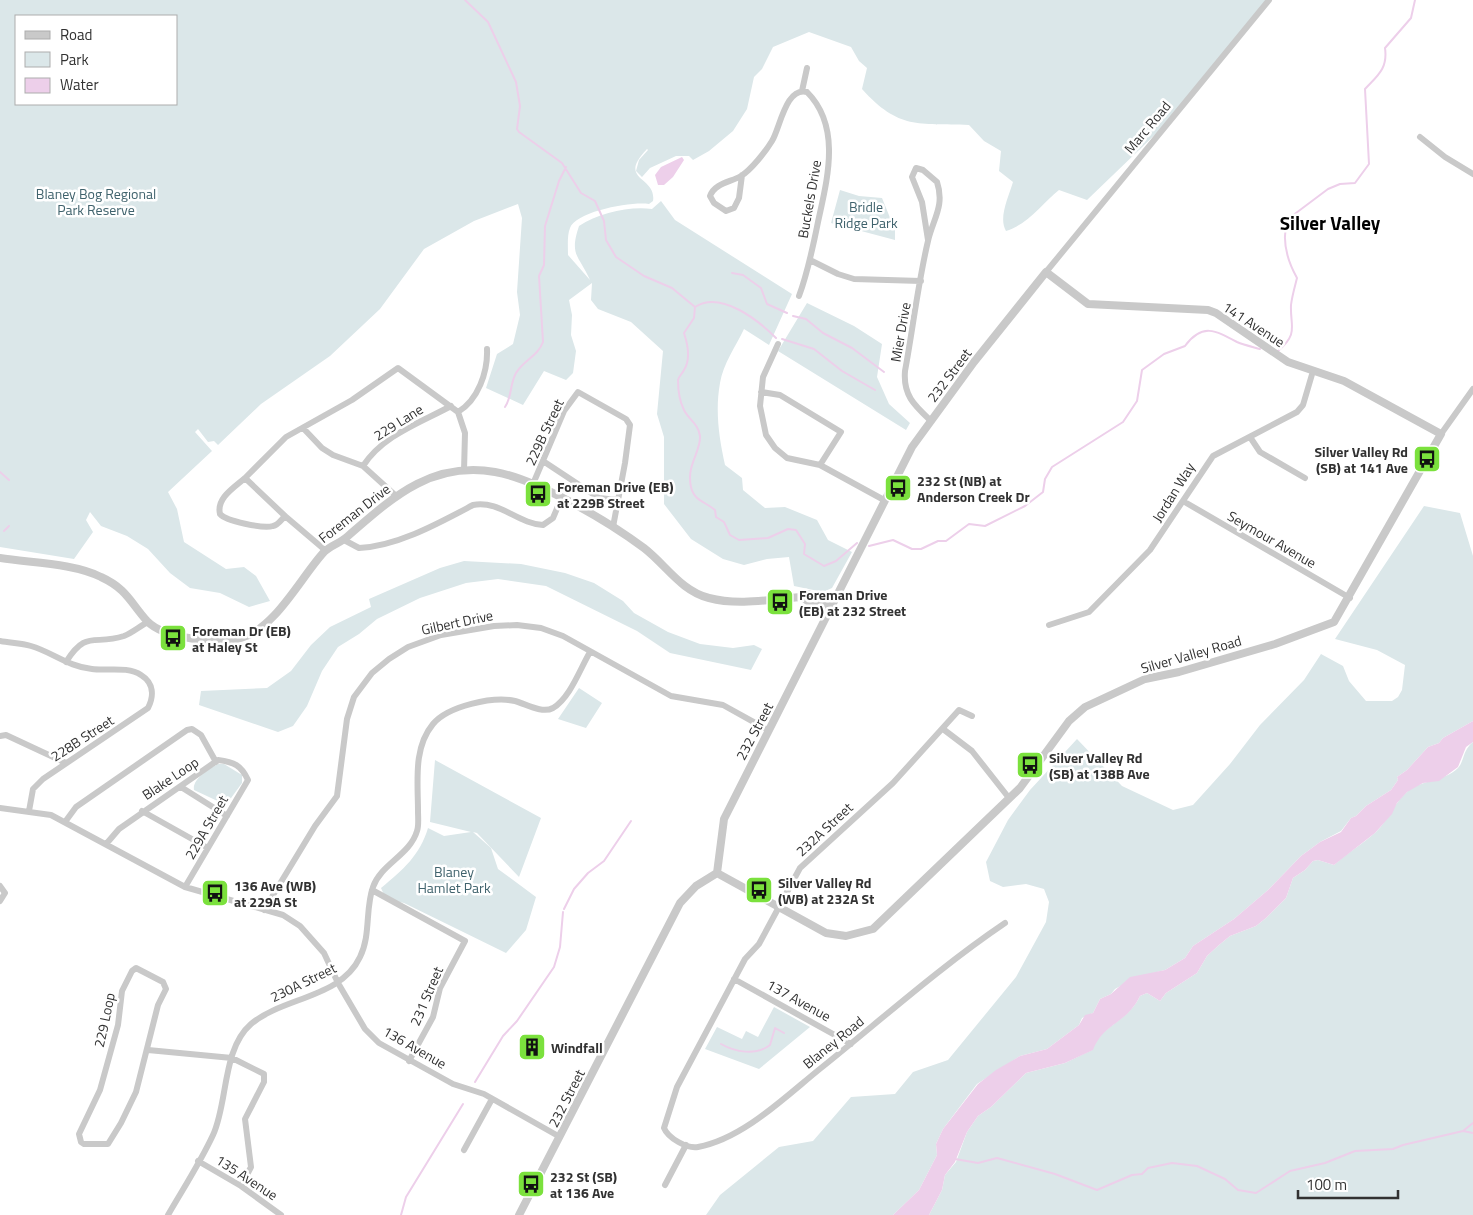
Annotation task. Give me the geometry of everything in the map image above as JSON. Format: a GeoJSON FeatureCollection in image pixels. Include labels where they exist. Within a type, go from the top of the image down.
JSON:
{"type":"FeatureCollection","features":[{"type":"Feature","properties":{"kind":"street","name":"Marc Road"},"geometry":{"type":"LineString","coordinates":[[1046,272],[1268,0]]}},
{"type":"Feature","properties":{"kind":"street"},"geometry":{"type":"LineString","coordinates":[[742,175],[739,198],[734,208],[726,211],[711,200],[710,196],[715,188],[742,175],[772,141],[788,100],[802,92],[807,68]]}},
{"type":"Feature","properties":{"kind":"street","name":"Buckels Drive"},"geometry":{"type":"LineString","coordinates":[[799,296],[810,260],[828,176],[830,156],[828,134],[819,106],[807,92],[802,92]]}},
{"type":"Feature","properties":{"kind":"street"},"geometry":{"type":"LineString","coordinates":[[1420,136],[1445,158],[1473,174]]}},
{"type":"Feature","properties":{"kind":"street","name":"Mier Drive"},"geometry":{"type":"LineString","coordinates":[[928,240],[922,202],[912,177],[914,170],[918,168],[934,178],[938,184],[938,213],[928,240],[905,371],[905,386],[910,401],[930,420]]}},
{"type":"Feature","properties":{"kind":"street"},"geometry":{"type":"LineString","coordinates":[[810,260],[838,274],[854,279],[921,281]]}},
{"type":"Feature","properties":{"kind":"street","name":"141 Avenue"},"geometry":{"type":"LineString","coordinates":[[1046,272],[1088,304],[1208,310],[1216,313],[1283,359],[1355,386],[1442,434]]}},
{"type":"Feature","properties":{"kind":"street","name":"232 Street"},"geometry":{"type":"LineString","coordinates":[[519,1215],[680,903],[696,886],[717,873],[724,819],[912,447],[930,420],[1046,272]]}},
{"type":"Feature","properties":{"kind":"street"},"geometry":{"type":"LineString","coordinates":[[778,344],[763,377],[761,392],[760,406],[766,435],[775,448],[787,458],[820,466],[884,500]]}},
{"type":"Feature","properties":{"kind":"street"},"geometry":{"type":"LineString","coordinates":[[458,412],[473,399],[486,368],[487,349]]}},
{"type":"Feature","properties":{"kind":"street"},"geometry":{"type":"LineString","coordinates":[[285,516],[270,527],[230,520],[222,517],[219,510],[220,502],[286,437],[352,400],[398,368],[458,412],[465,433],[464,471]]}},
{"type":"Feature","properties":{"kind":"street","name":"Jordan Way"},"geometry":{"type":"LineString","coordinates":[[1049,625],[1084,615],[1150,550],[1213,456],[1297,412],[1303,405],[1313,371]]}},
{"type":"Feature","properties":{"kind":"street","name":"Silver Valley Road"},"geometry":{"type":"LineString","coordinates":[[717,873],[778,909],[826,934],[846,936],[873,929],[1020,788],[1069,722],[1085,707],[1145,679],[1179,672],[1325,627],[1337,619],[1442,434],[1473,389]]}},
{"type":"Feature","properties":{"kind":"street","name":"229B Street"},"geometry":{"type":"LineString","coordinates":[[533,484],[564,411],[578,392],[626,419],[630,424],[618,500]]}},
{"type":"Feature","properties":{"kind":"street"},"geometry":{"type":"LineString","coordinates":[[761,392],[780,395],[841,432],[820,466]]}},
{"type":"Feature","properties":{"kind":"street","name":"229 Lane"},"geometry":{"type":"LineString","coordinates":[[363,466],[384,444],[408,427],[451,406]]}},
{"type":"Feature","properties":{"kind":"street"},"geometry":{"type":"LineString","coordinates":[[303,428],[322,448],[333,455],[363,466],[395,496]]}},
{"type":"Feature","properties":{"kind":"street"},"geometry":{"type":"LineString","coordinates":[[1250,437],[1260,452],[1305,478]]}},
{"type":"Feature","properties":{"kind":"street"},"geometry":{"type":"LineString","coordinates":[[543,461],[599,498],[618,500],[613,527]]}},
{"type":"Feature","properties":{"kind":"street","name":"Foreman Drive"},"geometry":{"type":"LineString","coordinates":[[0,558],[84,570],[101,577],[121,589],[134,602],[148,622],[164,632],[179,636],[222,640],[242,638],[257,630],[269,620],[326,550],[344,540],[395,496],[430,476],[464,471],[495,472],[533,484],[613,527],[644,549],[686,588],[708,598],[737,602],[802,597],[808,594],[831,608]]}},
{"type":"Feature","properties":{"kind":"street"},"geometry":{"type":"LineString","coordinates":[[245,478],[285,516],[326,550]]}},
{"type":"Feature","properties":{"kind":"street"},"geometry":{"type":"LineString","coordinates":[[344,540],[359,548],[395,540],[420,532],[473,505],[481,504],[495,506],[531,523],[544,525],[553,518],[561,499]]}},
{"type":"Feature","properties":{"kind":"street","name":"Seymour Avenue"},"geometry":{"type":"LineString","coordinates":[[1183,501],[1350,598]]}},
{"type":"Feature","properties":{"kind":"street"},"geometry":{"type":"LineString","coordinates":[[0,641],[32,646],[66,662],[75,648],[85,641],[124,636],[148,622]]}},
{"type":"Feature","properties":{"kind":"street","name":"Gilbert Drive"},"geometry":{"type":"LineString","coordinates":[[264,910],[315,826],[337,796],[347,719],[354,697],[372,673],[389,658],[408,647],[441,635],[494,626],[517,625],[541,628],[563,636],[671,696],[723,705],[768,730]]}},
{"type":"Feature","properties":{"kind":"street","name":"230A Street"},"geometry":{"type":"LineString","coordinates":[[168,1215],[214,1134],[232,1058],[240,1037],[252,1023],[268,1013],[338,982],[355,966],[361,955],[372,890],[384,871],[401,856],[418,831],[419,753],[426,734],[435,722],[450,712],[473,704],[496,700],[514,701],[543,710],[552,709],[563,699],[590,652]]}},
{"type":"Feature","properties":{"kind":"street","name":"228B Street"},"geometry":{"type":"LineString","coordinates":[[29,811],[33,789],[43,779],[148,708],[152,699],[152,689],[140,673],[130,670],[92,669],[66,662]]}},
{"type":"Feature","properties":{"kind":"street","name":"232A Street"},"geometry":{"type":"LineString","coordinates":[[686,1145],[666,1134],[664,1128],[676,1087],[744,959],[759,944],[800,868],[893,783],[958,710],[972,716]]}},
{"type":"Feature","properties":{"kind":"street"},"geometry":{"type":"LineString","coordinates":[[943,728],[972,751],[1010,798]]}},
{"type":"Feature","properties":{"kind":"street"},"geometry":{"type":"LineString","coordinates":[[65,822],[76,807],[187,730],[200,734],[216,762]]}},
{"type":"Feature","properties":{"kind":"street"},"geometry":{"type":"LineString","coordinates":[[3,736],[66,763]]}},
{"type":"Feature","properties":{"kind":"street","name":"Blake Loop"},"geometry":{"type":"LineString","coordinates":[[108,843],[119,829],[216,762],[232,762],[243,768],[248,780]]}},
{"type":"Feature","properties":{"kind":"street","name":"229A Street"},"geometry":{"type":"LineString","coordinates":[[185,887],[248,780]]}},
{"type":"Feature","properties":{"kind":"street"},"geometry":{"type":"LineString","coordinates":[[180,787],[227,816]]}},
{"type":"Feature","properties":{"kind":"street","name":"136 Avenue"},"geometry":{"type":"LineString","coordinates":[[0,808],[51,815],[108,843],[185,887],[282,915],[300,926],[312,937],[324,954],[338,982],[371,1036],[387,1049],[453,1084],[492,1099],[560,1137]]}},
{"type":"Feature","properties":{"kind":"street"},"geometry":{"type":"LineString","coordinates":[[142,812],[208,848]]}},
{"type":"Feature","properties":{"kind":"street"},"geometry":{"type":"LineString","coordinates":[[0,886],[5,893],[0,901]]}},
{"type":"Feature","properties":{"kind":"street","name":"231 Street"},"geometry":{"type":"LineString","coordinates":[[372,890],[465,941],[440,988],[433,1017],[409,1060]]}},
{"type":"Feature","properties":{"kind":"street","name":"Blaney Road"},"geometry":{"type":"LineString","coordinates":[[686,1145],[692,1148],[701,1147],[746,1128],[956,957],[1005,923]]}},
{"type":"Feature","properties":{"kind":"street","name":"229 Loop"},"geometry":{"type":"LineString","coordinates":[[136,968],[163,982],[166,989],[158,1005],[148,1050],[136,1092],[111,1142],[104,1145],[81,1142],[79,1134],[98,1096],[115,1034],[122,991],[132,971],[136,968]]}},
{"type":"Feature","properties":{"kind":"street","name":"137 Avenue"},"geometry":{"type":"LineString","coordinates":[[734,979],[851,1044]]}},
{"type":"Feature","properties":{"kind":"street"},"geometry":{"type":"LineString","coordinates":[[148,1050],[232,1058],[261,1071],[265,1078],[264,1082],[245,1119],[251,1167],[241,1186]]}},
{"type":"Feature","properties":{"kind":"street"},"geometry":{"type":"LineString","coordinates":[[464,1150],[492,1099]]}},
{"type":"Feature","properties":{"kind":"street"},"geometry":{"type":"LineString","coordinates":[[665,1184],[686,1145]]}},
{"type":"Feature","properties":{"kind":"street","name":"135 Avenue"},"geometry":{"type":"LineString","coordinates":[[198,1162],[241,1186],[281,1215]]}},
{"type":"Feature","properties":{"kind":"green space","name":"Blaney Bog Regional Park Reserve"},"geometry":{"type":"Polygon","coordinates":[[[0,0],[1267,0],[1165,125],[1087,200],[1059,190],[1028,219],[1006,231],[1003,220],[1004,213],[1013,182],[999,171],[1001,151],[984,141],[969,125],[922,124],[910,122],[887,112],[862,89],[867,68],[859,61],[851,47],[809,32],[773,47],[762,69],[754,77],[747,109],[733,131],[709,151],[693,160],[689,156],[676,156],[650,168],[642,177],[636,171],[653,193],[653,201],[649,204],[641,203],[606,208],[593,212],[574,222],[568,234],[568,255],[590,280],[575,250],[579,226],[605,214],[624,210],[652,209],[661,201],[675,220],[792,294],[769,345],[744,329],[722,376],[718,404],[718,424],[725,465],[742,478],[743,490],[765,508],[785,507],[817,520],[828,540],[852,552],[832,588],[823,592],[794,586],[789,557],[767,559],[744,565],[723,559],[691,539],[664,504],[664,437],[657,414],[663,351],[631,322],[598,309],[591,300],[592,283],[569,300],[572,315],[571,335],[576,351],[573,373],[566,380],[544,371],[523,405],[486,388],[497,354],[513,344],[520,315],[517,292],[522,218],[518,204],[474,221],[424,249],[380,309],[330,356],[261,404],[218,445],[214,441],[208,442],[198,429],[195,432],[212,451],[168,492],[177,509],[184,542],[226,569],[244,567],[256,576],[270,601],[249,607],[220,593],[190,588],[170,573],[148,549],[127,536],[101,526],[90,512],[86,520],[93,532],[74,559],[0,547],[0,0]],[[647,149],[639,159],[635,167],[636,171],[639,160],[647,149]]]}},
{"type":"Feature","properties":{"kind":"green space","name":"Bridle Ridge Park"},"geometry":{"type":"Polygon","coordinates":[[[840,190],[859,196],[882,198],[895,230],[895,240],[831,223],[840,190]]]}},
{"type":"Feature","properties":{"kind":"green space"},"geometry":{"type":"Polygon","coordinates":[[[807,303],[854,326],[882,344],[877,377],[889,404],[910,423],[906,430],[778,351],[807,303]]]}},
{"type":"Feature","properties":{"kind":"green space"},"geometry":{"type":"Polygon","coordinates":[[[1424,506],[1460,513],[1473,556],[1473,721],[1443,738],[1439,743],[1428,747],[1407,770],[1397,777],[1398,780],[1391,790],[1351,818],[1341,831],[1320,842],[1301,856],[1268,890],[1234,919],[1193,946],[1185,958],[1165,970],[1137,977],[1115,989],[1111,994],[1100,999],[1093,1013],[1082,1018],[1079,1025],[1047,1049],[1020,1056],[977,1084],[943,1129],[936,1144],[937,1155],[919,1190],[893,1215],[706,1215],[720,1195],[779,1147],[813,1141],[851,1097],[895,1094],[913,1072],[948,1060],[1016,977],[1046,922],[1049,902],[1044,889],[1026,884],[1003,887],[990,881],[986,862],[1008,820],[1030,790],[1077,739],[1122,786],[1173,810],[1193,805],[1230,764],[1260,725],[1304,680],[1321,654],[1343,666],[1349,681],[1366,701],[1392,701],[1398,697],[1402,690],[1405,665],[1377,650],[1335,639],[1424,506]]]}},
{"type":"Feature","properties":{"kind":"green space"},"geometry":{"type":"Polygon","coordinates":[[[464,561],[521,564],[565,573],[594,583],[623,601],[634,613],[668,632],[700,644],[733,648],[754,645],[762,649],[751,670],[670,653],[637,631],[546,586],[498,579],[466,583],[420,598],[377,619],[359,634],[338,647],[322,671],[307,706],[293,726],[278,732],[199,705],[201,691],[267,688],[291,671],[311,645],[330,627],[371,607],[369,599],[440,568],[464,561]]]}},
{"type":"Feature","properties":{"kind":"green space"},"geometry":{"type":"Polygon","coordinates":[[[579,688],[602,703],[586,728],[558,719],[579,688]]]}},
{"type":"Feature","properties":{"kind":"green space"},"geometry":{"type":"Polygon","coordinates":[[[1473,742],[1473,1215],[929,1215],[942,1190],[945,1175],[956,1162],[967,1132],[978,1116],[991,1107],[1026,1073],[1065,1063],[1092,1050],[1102,1034],[1129,1012],[1140,996],[1147,993],[1160,1001],[1166,993],[1197,973],[1207,956],[1230,936],[1256,926],[1266,918],[1286,898],[1293,878],[1305,870],[1313,861],[1318,860],[1334,865],[1376,832],[1400,799],[1409,790],[1447,776],[1458,768],[1469,745],[1473,742]]]}},
{"type":"Feature","properties":{"kind":"green space","name":"Blaney Hamlet Park"},"geometry":{"type":"Polygon","coordinates":[[[435,760],[541,818],[519,877],[477,833],[473,832],[491,848],[498,869],[536,897],[526,930],[506,953],[404,903],[386,899],[381,888],[410,861],[425,838],[428,828],[444,836],[471,832],[430,822],[435,760]]]}},
{"type":"Feature","properties":{"kind":"green space"},"geometry":{"type":"Polygon","coordinates":[[[218,764],[224,764],[242,775],[242,783],[226,805],[194,790],[198,778],[218,764]]]}},
{"type":"Feature","properties":{"kind":"green space"},"geometry":{"type":"Polygon","coordinates":[[[774,1007],[810,1027],[759,1069],[705,1049],[717,1027],[742,1039],[746,1031],[758,1037],[774,1007]]]}},
{"type":"Feature","properties":{"kind":"water"},"geometry":{"type":"Polygon","coordinates":[[[682,157],[684,160],[673,177],[664,185],[658,185],[655,175],[661,167],[682,157]]]}},
{"type":"Feature","properties":{"kind":"water"},"geometry":{"type":"Polygon","coordinates":[[[1473,721],[1473,742],[1466,747],[1458,767],[1439,781],[1423,783],[1407,792],[1397,803],[1392,814],[1375,833],[1334,865],[1318,860],[1313,861],[1305,870],[1293,878],[1286,898],[1266,918],[1256,926],[1230,936],[1207,956],[1197,973],[1166,993],[1160,1001],[1147,993],[1140,996],[1128,1013],[1103,1034],[1093,1050],[1065,1063],[1026,1073],[991,1107],[978,1116],[967,1132],[955,1162],[945,1175],[942,1190],[929,1215],[893,1215],[919,1190],[937,1155],[936,1144],[943,1129],[978,1084],[996,1070],[1020,1056],[1047,1049],[1079,1025],[1085,1015],[1093,1013],[1100,999],[1111,994],[1130,977],[1165,970],[1185,958],[1193,946],[1234,919],[1268,890],[1301,856],[1320,842],[1341,832],[1351,818],[1391,790],[1398,780],[1397,777],[1407,770],[1428,747],[1439,743],[1443,738],[1473,721]]]}},
{"type":"Feature","properties":{"kind":"waterway"},"geometry":{"type":"LineString","coordinates":[[465,0],[488,22],[516,82],[520,106],[517,129],[519,132],[562,163],[581,193],[595,201],[604,221],[606,240],[616,257],[644,276],[672,288],[695,307],[694,318],[684,333],[688,347],[688,361],[678,380],[683,407],[700,436],[700,442],[690,472],[691,487],[695,495],[715,510],[716,517],[724,522],[730,535],[739,540],[768,538],[788,529],[796,530],[805,544],[804,554],[824,566],[836,561],[857,543]]}},
{"type":"Feature","properties":{"kind":"waterway"},"geometry":{"type":"LineString","coordinates":[[1278,351],[1285,345],[1291,334],[1291,305],[1297,278],[1290,264],[1286,249],[1285,234],[1288,219],[1328,189],[1340,184],[1355,183],[1369,164],[1365,89],[1381,72],[1385,61],[1385,48],[1411,18],[1415,0]]}},
{"type":"Feature","properties":{"kind":"waterway"},"geometry":{"type":"LineString","coordinates":[[505,407],[516,373],[538,351],[543,342],[539,276],[544,265],[545,226],[559,181],[566,167]]}},
{"type":"Feature","properties":{"kind":"waterway"},"geometry":{"type":"LineString","coordinates":[[732,273],[743,275],[761,288],[767,304],[787,313]]}},
{"type":"Feature","properties":{"kind":"waterway"},"geometry":{"type":"LineString","coordinates":[[695,307],[705,303],[716,302],[728,305],[750,316],[776,338]]}},
{"type":"Feature","properties":{"kind":"waterway"},"geometry":{"type":"LineString","coordinates":[[793,316],[806,319],[823,333],[852,348],[884,372]]}},
{"type":"Feature","properties":{"kind":"waterway"},"geometry":{"type":"LineString","coordinates":[[869,546],[893,540],[912,549],[921,549],[938,541],[946,541],[969,524],[985,526],[1025,506],[1043,492],[1045,479],[1052,467],[1123,422],[1137,401],[1142,370],[1164,354],[1185,346],[1197,334],[1203,331],[1215,332],[1260,349]]}},
{"type":"Feature","properties":{"kind":"waterway"},"geometry":{"type":"LineString","coordinates":[[782,339],[814,349],[842,371],[875,390]]}},
{"type":"Feature","properties":{"kind":"waterway"},"geometry":{"type":"LineString","coordinates":[[0,472],[9,480]]}},
{"type":"Feature","properties":{"kind":"waterway"},"geometry":{"type":"LineString","coordinates":[[4,531],[9,526]]}},
{"type":"Feature","properties":{"kind":"waterway"},"geometry":{"type":"LineString","coordinates":[[564,909],[574,889],[588,873],[604,861],[631,821]]}},
{"type":"Feature","properties":{"kind":"waterway"},"geometry":{"type":"LineString","coordinates":[[475,1082],[503,1036],[517,1021],[554,967],[560,947],[563,912]]}},
{"type":"Feature","properties":{"kind":"waterway"},"geometry":{"type":"LineString","coordinates":[[721,1044],[739,1051],[758,1051],[770,1045],[775,1028],[784,1033]]}},
{"type":"Feature","properties":{"kind":"waterway"},"geometry":{"type":"LineString","coordinates":[[401,1215],[406,1197],[463,1104]]}},
{"type":"Feature","properties":{"kind":"waterway"},"geometry":{"type":"LineString","coordinates":[[955,1159],[978,1163],[997,1158],[1055,1174],[1097,1190],[1132,1175],[1142,1174],[1148,1168],[1172,1163],[1197,1166],[1225,1179],[1238,1190],[1256,1193],[1290,1171],[1325,1163],[1355,1151],[1393,1149],[1463,1131],[1473,1123]]}},
{"type":"Feature","properties":{"kind":"waterway"},"geometry":{"type":"LineString","coordinates":[[1463,1131],[1473,1133]]}},
{"type":"Feature","properties":{"kind":"place","name":"Silver Valley Rd (SB) at 141 Ave"},"geometry":{"type":"Point","coordinates":[1427,459]}},
{"type":"Feature","properties":{"kind":"place","name":"232 St (NB) at Anderson Creek Dr"},"geometry":{"type":"Point","coordinates":[898,488]}},
{"type":"Feature","properties":{"kind":"place","name":"Foreman Drive (EB) at 229B Street"},"geometry":{"type":"Point","coordinates":[538,494]}},
{"type":"Feature","properties":{"kind":"place","name":"Foreman Drive (EB) at 232 Street"},"geometry":{"type":"Point","coordinates":[780,602]}},
{"type":"Feature","properties":{"kind":"place","name":"Foreman Dr (EB) at Haley St"},"geometry":{"type":"Point","coordinates":[173,638]}},
{"type":"Feature","properties":{"kind":"place","name":"Silver Valley Rd (SB) at 138B Ave"},"geometry":{"type":"Point","coordinates":[1030,765]}},
{"type":"Feature","properties":{"kind":"place","name":"Silver Valley Rd (WB) at 232A St"},"geometry":{"type":"Point","coordinates":[759,890]}},
{"type":"Feature","properties":{"kind":"place","name":"136 Ave (WB) at 229A St"},"geometry":{"type":"Point","coordinates":[215,893]}},
{"type":"Feature","properties":{"kind":"place","name":"Windfall"},"geometry":{"type":"Point","coordinates":[532,1047]}},
{"type":"Feature","properties":{"kind":"place","name":"232 St (SB) at 136 Ave"},"geometry":{"type":"Point","coordinates":[531,1184]}},
{"type":"Feature","properties":{"kind":"district","name":"Silver Valley"},"geometry":{"type":"Point","coordinates":[1330,222]}}]}
